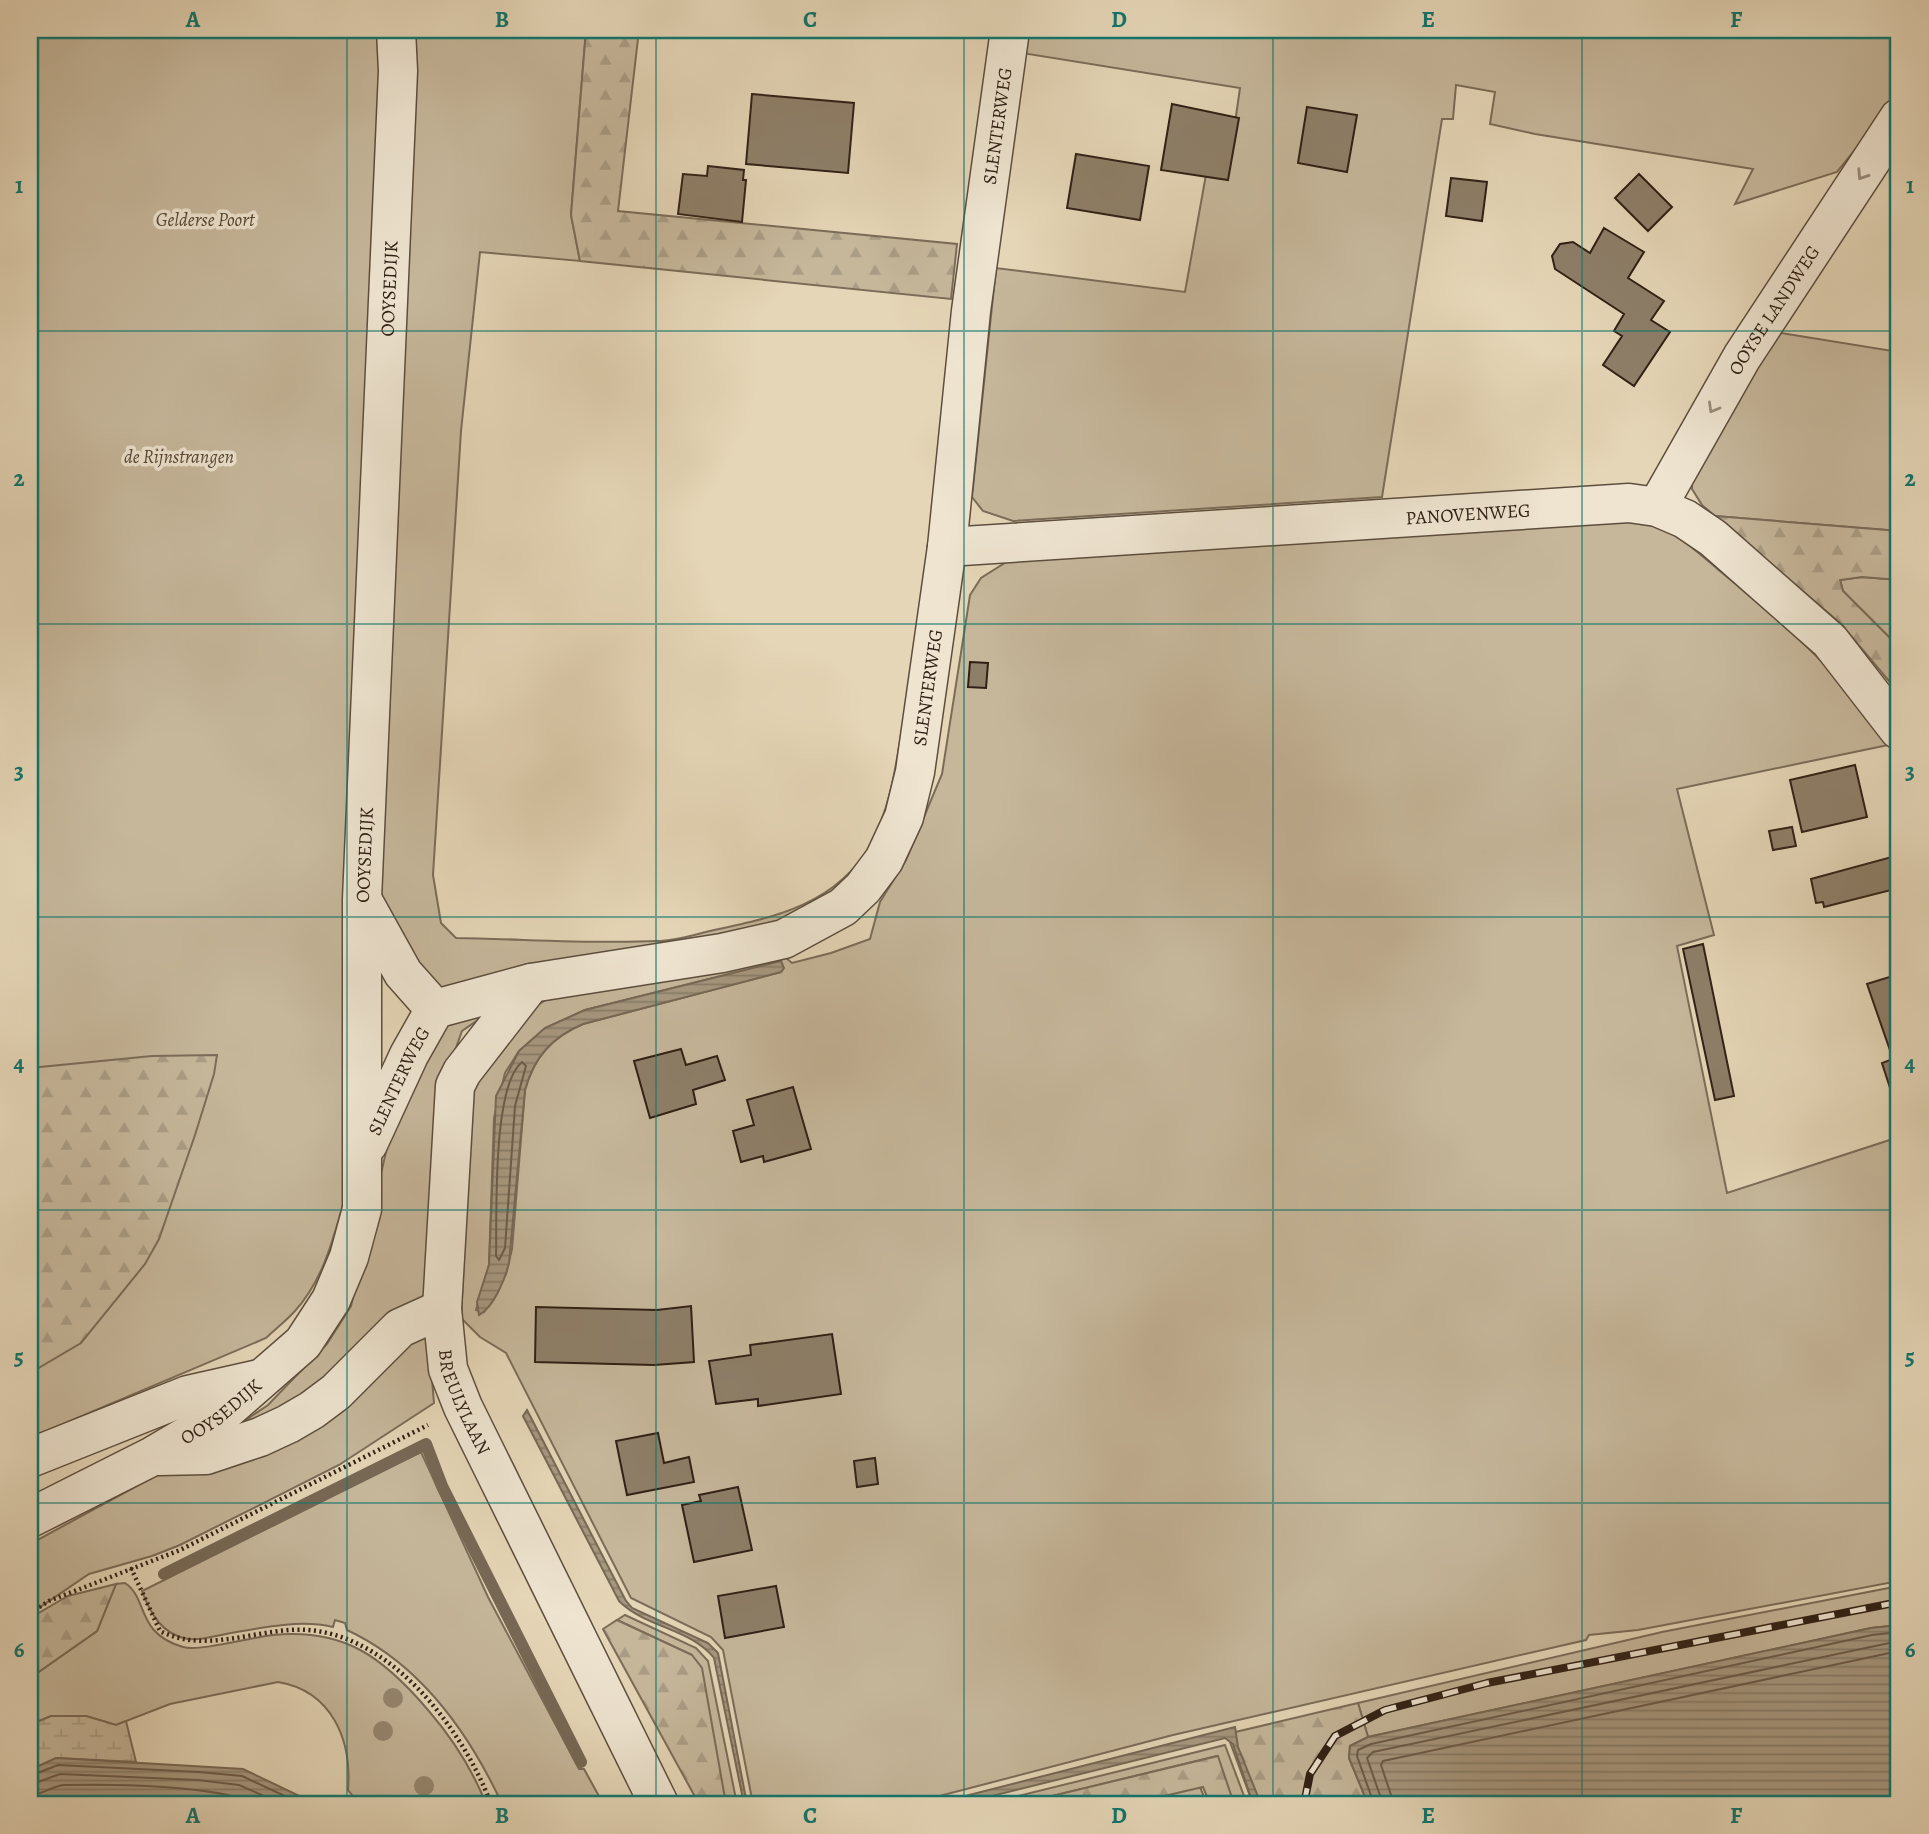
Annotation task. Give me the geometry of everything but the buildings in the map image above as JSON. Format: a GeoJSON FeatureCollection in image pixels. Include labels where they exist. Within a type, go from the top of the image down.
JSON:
{"type":"FeatureCollection","features":[{"type":"Feature","properties":{"kind":"street","name":"OOYSEDIJK"},"geometry":{"type":"LineString","coordinates":[[30,1518],[153,1456],[216,1419],[303,1343],[331,1300],[349,1257],[362,1209],[362,899],[398,85],[396,30]]}},
{"type":"Feature","properties":{"kind":"street","name":"SLENTERWEG"},"geometry":{"type":"LineString","coordinates":[[363,1155],[409,1055],[435,1009],[531,982],[722,953],[784,939],[843,907],[863,888],[884,860],[906,806],[915,772],[947,547],[971,311],[1010,30]]}},
{"type":"Feature","properties":{"kind":"street","name":"OOYSE LANDWEG"},"geometry":{"type":"LineString","coordinates":[[1657,507],[1742,357],[1899,118]]}},
{"type":"Feature","properties":{"kind":"street","name":"PANOVENWEG"},"geometry":{"type":"LineString","coordinates":[[947,547],[1629,503],[1657,507],[1685,519],[1713,538],[1830,641],[1899,730]]}},
{"type":"Feature","properties":{"kind":"street","name":"SLENTERWEG"},"geometry":{"type":"LineString","coordinates":[[362,899],[403,972],[435,1009]]}},
{"type":"Feature","properties":{"kind":"street","name":"BREULYLAAN"},"geometry":{"type":"LineString","coordinates":[[531,982],[462,1072],[455,1086],[442,1309],[448,1369],[463,1407],[659,1804]]}},
{"type":"Feature","properties":{"kind":"street"},"geometry":{"type":"LineString","coordinates":[[153,1456],[205,1455],[260,1437],[288,1424],[336,1392],[400,1328],[442,1309]]}},
{"type":"Feature","properties":{"kind":"street"},"geometry":{"type":"LineString","coordinates":[[30,1458],[188,1395],[263,1378]]}},
{"type":"Feature","properties":{"kind":"path"},"geometry":{"type":"LineString","coordinates":[[30,1613],[49,1601],[180,1550],[463,1407]]}},
{"type":"Feature","properties":{"kind":"path"},"geometry":{"type":"LineString","coordinates":[[131,1568],[159,1631],[185,1641],[314,1629],[360,1642],[383,1656],[460,1739],[478,1769],[491,1804]]}},
{"type":"Feature","properties":{"kind":"green space","name":"Gelderse Poort"},"geometry":{"type":"Polygon","coordinates":[[[30,30],[385,30],[344,1201],[326,1259],[313,1286],[295,1311],[266,1338],[30,1438],[30,30]]]}},
{"type":"Feature","properties":{"kind":"green space"},"geometry":{"type":"Polygon","coordinates":[[[408,30],[586,30],[571,215],[580,261],[480,252],[461,431],[433,875],[441,923],[456,938],[582,942],[664,941],[760,920],[803,905],[841,881],[871,844],[890,792],[907,700],[897,794],[859,874],[791,923],[446,990],[428,983],[380,902],[408,30]]]}},
{"type":"Feature","properties":{"kind":"green space"},"geometry":{"type":"Polygon","coordinates":[[[586,30],[639,30],[618,211],[957,244],[951,299],[580,261],[571,215],[586,30]]]}},
{"type":"Feature","properties":{"kind":"green space"},"geometry":{"type":"Polygon","coordinates":[[[1027,30],[1899,30],[1899,96],[1837,172],[1735,204],[1753,169],[1535,134],[1490,124],[1495,92],[1456,85],[1453,119],[1442,119],[1382,497],[1013,521],[983,511],[972,497],[996,268],[1185,292],[1207,169],[1228,172],[1240,88],[1022,53],[1027,30]]]}},
{"type":"Feature","properties":{"kind":"green space"},"geometry":{"type":"Polygon","coordinates":[[[1769,331],[1899,352],[1899,531],[1715,516],[1702,505],[1692,489],[1692,463],[1769,331]]]}},
{"type":"Feature","properties":{"kind":"green space"},"geometry":{"type":"Polygon","coordinates":[[[1715,516],[1899,531],[1899,580],[1862,577],[1840,580],[1843,591],[1899,647],[1899,693],[1841,624],[1715,516]]]}},
{"type":"Feature","properties":{"kind":"green space"},"geometry":{"type":"Polygon","coordinates":[[[1612,517],[1654,525],[1683,541],[1789,630],[1833,673],[1872,720],[1888,745],[1677,789],[1714,935],[1677,946],[1727,1193],[1899,1137],[1899,1581],[1638,1630],[1589,1635],[1586,1640],[1173,1735],[909,1804],[753,1804],[723,1650],[711,1637],[631,1598],[506,1353],[480,1337],[461,1318],[473,1083],[536,1006],[546,1000],[785,957],[792,963],[870,939],[880,902],[906,860],[942,774],[970,595],[981,578],[1008,561],[1612,517]],[[781,961],[585,1010],[545,1028],[519,1051],[505,1073],[494,1118],[489,1265],[476,1310],[484,1312],[506,1274],[512,1249],[525,1090],[539,1058],[553,1042],[583,1024],[781,972],[781,961]]]}},
{"type":"Feature","properties":{"kind":"green space"},"geometry":{"type":"Polygon","coordinates":[[[1862,577],[1899,580],[1899,647],[1843,591],[1840,580],[1862,577]]]}},
{"type":"Feature","properties":{"kind":"green space"},"geometry":{"type":"Polygon","coordinates":[[[500,1005],[462,1031],[441,1090],[427,1322],[434,1403],[339,1465],[180,1545],[89,1574],[30,1614],[30,1544],[159,1474],[204,1465],[243,1422],[268,1405],[327,1344],[351,1306],[388,1143],[409,1084],[446,1026],[500,1005]]]}},
{"type":"Feature","properties":{"kind":"green space"},"geometry":{"type":"Polygon","coordinates":[[[217,1055],[214,1074],[195,1135],[159,1239],[145,1264],[81,1343],[30,1373],[30,1068],[152,1056],[217,1055]]]}},
{"type":"Feature","properties":{"kind":"green space"},"geometry":{"type":"Polygon","coordinates":[[[421,1452],[488,1597],[579,1769],[584,1769],[600,1798],[584,1804],[502,1804],[474,1752],[440,1703],[397,1662],[373,1644],[347,1630],[345,1623],[335,1620],[333,1627],[280,1625],[192,1639],[179,1637],[164,1628],[149,1607],[142,1591],[421,1452]]]}},
{"type":"Feature","properties":{"kind":"green space"},"geometry":{"type":"Polygon","coordinates":[[[125,1583],[132,1590],[157,1633],[183,1647],[201,1648],[273,1635],[298,1634],[321,1636],[341,1642],[378,1661],[411,1691],[454,1743],[486,1804],[359,1804],[348,1790],[346,1753],[335,1721],[325,1707],[312,1696],[297,1687],[278,1682],[170,1704],[116,1725],[86,1716],[51,1716],[30,1725],[30,1678],[97,1631],[116,1584],[125,1583]]]}},
{"type":"Feature","properties":{"kind":"green space"},"geometry":{"type":"Polygon","coordinates":[[[116,1584],[97,1631],[30,1678],[30,1618],[68,1596],[116,1584]]]}},
{"type":"Feature","properties":{"kind":"green space"},"geometry":{"type":"Polygon","coordinates":[[[1899,1586],[1899,1625],[1871,1628],[1368,1737],[1358,1703],[1662,1632],[1899,1586]]]}},
{"type":"Feature","properties":{"kind":"green space"},"geometry":{"type":"Polygon","coordinates":[[[625,1615],[696,1648],[708,1661],[737,1804],[726,1804],[692,1655],[617,1620],[625,1615]]]}},
{"type":"Feature","properties":{"kind":"green space"},"geometry":{"type":"Polygon","coordinates":[[[617,1620],[692,1655],[702,1668],[726,1804],[699,1804],[603,1629],[617,1620]]]}},
{"type":"Feature","properties":{"kind":"green space"},"geometry":{"type":"Polygon","coordinates":[[[1358,1703],[1368,1737],[1350,1746],[1349,1758],[1368,1804],[1253,1804],[1227,1734],[1358,1703]]]}},
{"type":"Feature","properties":{"kind":"green space"},"geometry":{"type":"Polygon","coordinates":[[[51,1716],[86,1716],[116,1725],[126,1721],[136,1762],[57,1758],[30,1770],[30,1725],[51,1716]]]}},
{"type":"Feature","properties":{"kind":"green space"},"geometry":{"type":"Polygon","coordinates":[[[1225,1745],[1247,1804],[1234,1804],[1217,1756],[1019,1804],[986,1804],[1225,1745]]]}},
{"type":"Feature","properties":{"kind":"green space"},"geometry":{"type":"Polygon","coordinates":[[[1218,1756],[1234,1804],[1210,1804],[1203,1787],[1130,1804],[1019,1804],[1218,1756]]]}},
{"type":"Feature","properties":{"kind":"green space"},"geometry":{"type":"Polygon","coordinates":[[[1200,1787],[1207,1804],[1127,1804],[1200,1787]]]}},
{"type":"Feature","properties":{"kind":"water"},"geometry":{"type":"Polygon","coordinates":[[[781,961],[784,968],[781,972],[583,1024],[562,1035],[539,1058],[525,1090],[509,1263],[494,1299],[479,1315],[477,1302],[489,1265],[496,1096],[519,1051],[545,1028],[585,1010],[781,961]]]}},
{"type":"Feature","properties":{"kind":"water"},"geometry":{"type":"Polygon","coordinates":[[[527,1410],[626,1601],[632,1608],[708,1643],[718,1653],[747,1804],[744,1804],[714,1658],[693,1640],[642,1617],[619,1601],[523,1416],[527,1410]]]}},
{"type":"Feature","properties":{"kind":"water"},"geometry":{"type":"Polygon","coordinates":[[[1899,1625],[1899,1804],[1368,1804],[1349,1758],[1350,1746],[1368,1737],[1871,1628],[1899,1625]]]}},
{"type":"Feature","properties":{"kind":"water"},"geometry":{"type":"Polygon","coordinates":[[[1235,1727],[1238,1747],[1261,1804],[1253,1804],[1233,1744],[1225,1738],[960,1804],[934,1804],[1235,1727]]]}},
{"type":"Feature","properties":{"kind":"water"},"geometry":{"type":"Polygon","coordinates":[[[56,1758],[243,1769],[316,1804],[30,1804],[30,1770],[56,1758]]]}},
{"type":"Feature","properties":{"kind":"waterway"},"geometry":{"type":"LineString","coordinates":[[164,1574],[426,1444],[442,1486],[581,1762]]}},
{"type":"Feature","properties":{"kind":"railway"},"geometry":{"type":"LineString","coordinates":[[1304,1804],[1310,1774],[1335,1736],[1385,1710],[1487,1683],[1899,1602]]}},
{"type":"Feature","properties":{"kind":"park label","name":"de Rijnstrangen"},"geometry":{"type":"Point","coordinates":[179,456]}}]}
